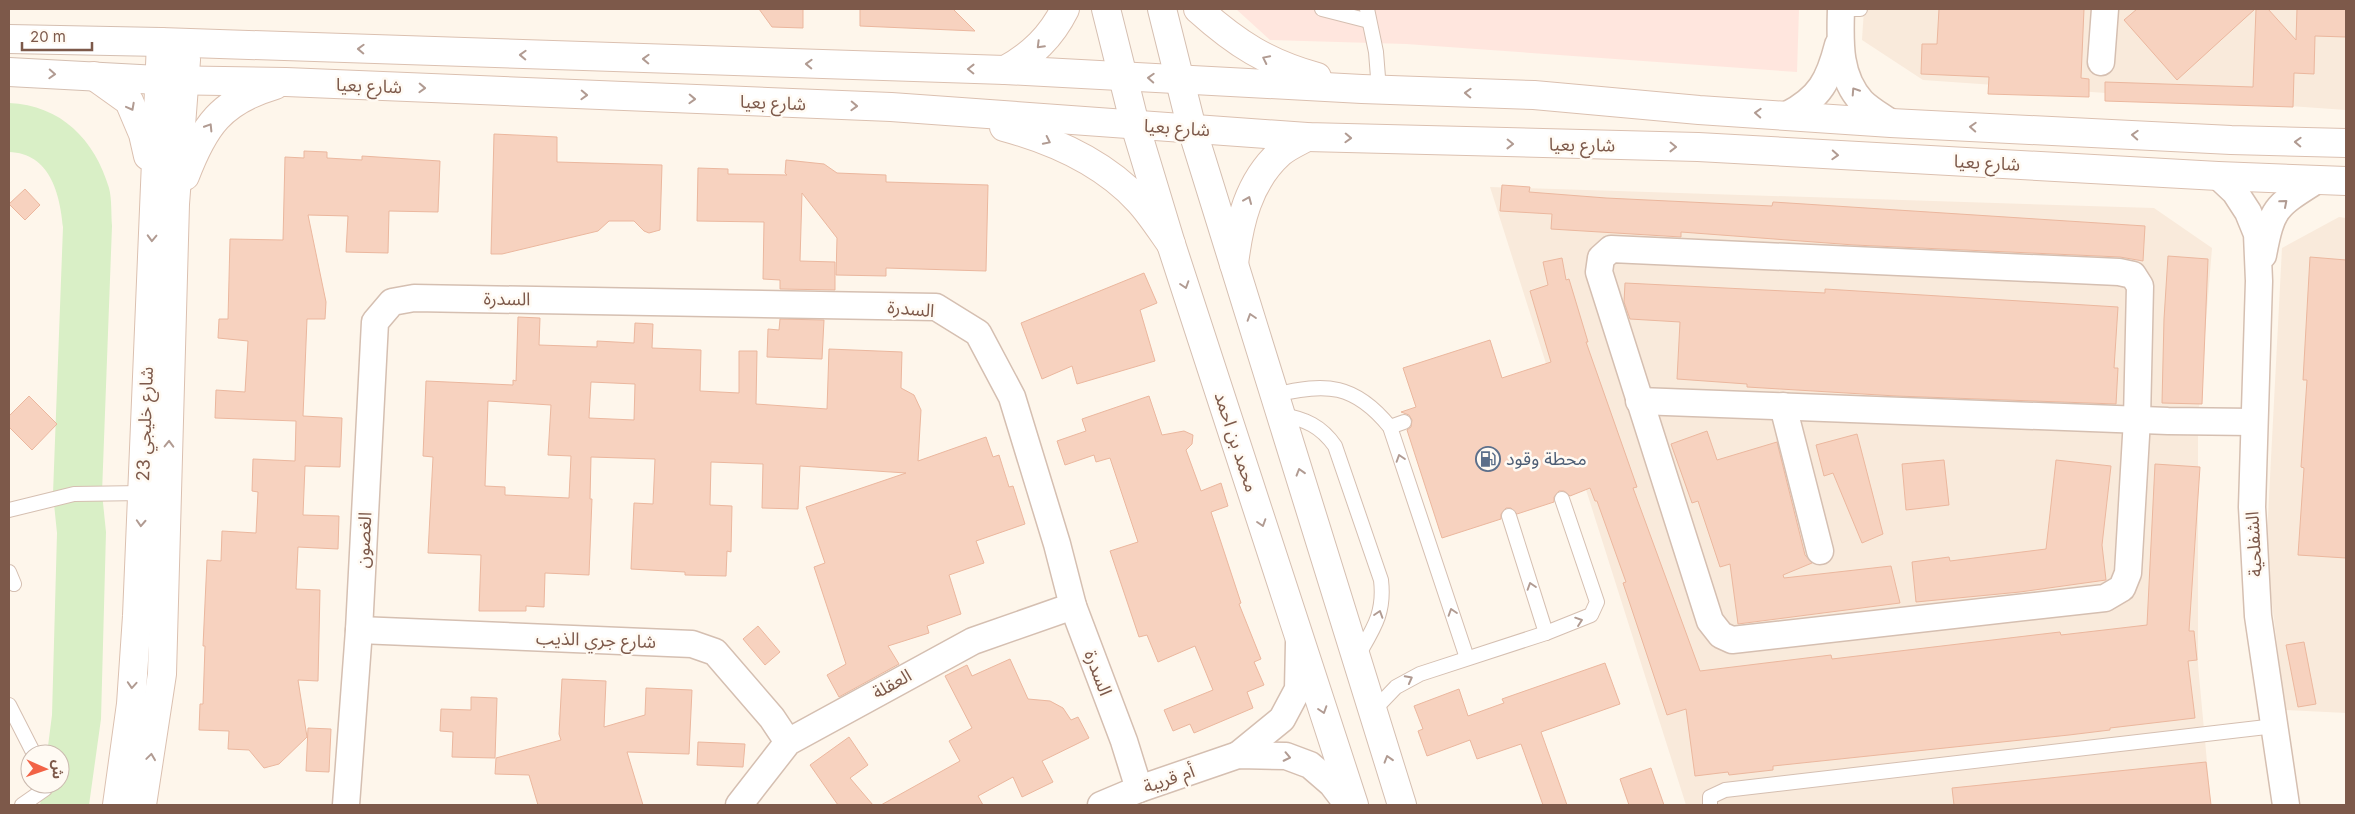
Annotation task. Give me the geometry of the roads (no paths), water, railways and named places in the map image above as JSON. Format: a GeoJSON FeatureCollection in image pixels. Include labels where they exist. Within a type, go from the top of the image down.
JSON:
{"type":"FeatureCollection","features":[{"type":"Feature","properties":{"kind":"main road"},"geometry":{"type":"LineString","coordinates":[[1005,70],[1025,59],[1043,44],[1057,25],[1065,9]]}},
{"type":"Feature","properties":{"kind":"main road","name":"محمد بن احمد"},"geometry":{"type":"LineString","coordinates":[[1106,9],[1135,125],[1171,244],[1354,805]]}},
{"type":"Feature","properties":{"kind":"main road"},"geometry":{"type":"LineString","coordinates":[[1162,9],[1192,129],[1402,805]]}},
{"type":"Feature","properties":{"kind":"main road"},"geometry":{"type":"LineString","coordinates":[[1198,9],[1226,33],[1265,59],[1299,72],[1371,90]]}},
{"type":"Feature","properties":{"kind":"main road","name":"شارع بعيا"},"geometry":{"type":"LineString","coordinates":[[9,40],[174,43],[1005,70],[1371,90],[1534,95],[1699,110],[1891,123],[2231,140],[2346,143]]}},
{"type":"Feature","properties":{"kind":"main road","name":"شارع خليجي 23"},"geometry":{"type":"LineString","coordinates":[[142,805],[162,674],[156,493],[164,197],[174,43]]}},
{"type":"Feature","properties":{"kind":"main road","name":"شارع بعيا"},"geometry":{"type":"LineString","coordinates":[[9,72],[891,107],[1307,137],[1698,148],[2218,176],[2346,181]]}},
{"type":"Feature","properties":{"kind":"main road"},"geometry":{"type":"LineString","coordinates":[[94,76],[129,101],[143,134],[164,197]]}},
{"type":"Feature","properties":{"kind":"main road"},"geometry":{"type":"LineString","coordinates":[[164,197],[216,116],[258,90],[286,82]]}},
{"type":"Feature","properties":{"kind":"main road"},"geometry":{"type":"LineString","coordinates":[[950,112],[1039,137],[1090,163],[1114,179],[1139,201],[1171,244]]}},
{"type":"Feature","properties":{"kind":"main road"},"geometry":{"type":"LineString","coordinates":[[1234,264],[1238,230],[1247,202],[1260,176],[1281,152],[1307,137]]}},
{"type":"Feature","properties":{"kind":"main road","name":"شارع خليجي 23"},"geometry":{"type":"LineString","coordinates":[[117,805],[156,493]]}},
{"type":"Feature","properties":{"kind":"street"},"geometry":{"type":"LineString","coordinates":[[1841,9],[1840,37],[1845,73],[1852,88],[1862,102],[1891,123]]}},
{"type":"Feature","properties":{"kind":"street"},"geometry":{"type":"LineString","coordinates":[[2101,62],[2105,9]]}},
{"type":"Feature","properties":{"kind":"street"},"geometry":{"type":"LineString","coordinates":[[1787,115],[1815,97],[1825,83],[1840,37]]}},
{"type":"Feature","properties":{"kind":"street","name":"الشفلحية"},"geometry":{"type":"LineString","coordinates":[[2218,176],[2235,192],[2257,234],[2259,281],[2253,422],[2252,507],[2258,616],[2286,805]]}},
{"type":"Feature","properties":{"kind":"street","name":"الشفلحية"},"geometry":{"type":"LineString","coordinates":[[2259,281],[2266,232],[2275,211],[2285,201],[2317,180]]}},
{"type":"Feature","properties":{"kind":"street"},"geometry":{"type":"LineString","coordinates":[[1611,248],[2119,272],[2133,275],[2140,286],[2137,419],[2128,573],[2122,588],[2105,598],[1732,640],[1721,635],[1710,621],[1599,272],[1601,258],[1611,248]]}},
{"type":"Feature","properties":{"kind":"street","name":"السدرة"},"geometry":{"type":"LineString","coordinates":[[414,298],[936,308],[978,333],[1012,397],[1074,606],[1124,741],[1139,789]]}},
{"type":"Feature","properties":{"kind":"street","name":"الغصون"},"geometry":{"type":"LineString","coordinates":[[346,805],[359,630],[375,322],[392,302],[414,298]]}},
{"type":"Feature","properties":{"kind":"street"},"geometry":{"type":"LineString","coordinates":[[1639,401],[2253,422]]}},
{"type":"Feature","properties":{"kind":"street"},"geometry":{"type":"LineString","coordinates":[[1783,406],[1820,551]]}},
{"type":"Feature","properties":{"kind":"street","name":"العقلة"},"geometry":{"type":"LineString","coordinates":[[739,805],[788,742],[973,641],[1074,606]]}},
{"type":"Feature","properties":{"kind":"street","name":"شارع جري الذيب"},"geometry":{"type":"LineString","coordinates":[[359,630],[692,644],[715,652],[772,718],[788,742]]}},
{"type":"Feature","properties":{"kind":"street","name":"أم قريبة"},"geometry":{"type":"LineString","coordinates":[[1238,755],[1282,719],[1298,689],[1299,636]]}},
{"type":"Feature","properties":{"kind":"street","name":"أم قريبة"},"geometry":{"type":"LineString","coordinates":[[1101,805],[1139,789],[1238,755],[1286,756],[1310,764],[1332,784],[1348,805]]}},
{"type":"Feature","properties":{"kind":"lane"},"geometry":{"type":"LineString","coordinates":[[1322,9],[1368,15],[1376,52],[1371,90]]}},
{"type":"Feature","properties":{"kind":"lane"},"geometry":{"type":"LineString","coordinates":[[1841,9],[1860,9]]}},
{"type":"Feature","properties":{"kind":"lane"},"geometry":{"type":"LineString","coordinates":[[1278,405],[1317,387],[1345,392],[1370,406],[1390,427],[1467,658]]}},
{"type":"Feature","properties":{"kind":"lane"},"geometry":{"type":"LineString","coordinates":[[1278,405],[1321,429],[1335,446],[1381,580],[1383,594],[1378,620],[1357,658]]}},
{"type":"Feature","properties":{"kind":"lane"},"geometry":{"type":"LineString","coordinates":[[1390,427],[1404,422]]}},
{"type":"Feature","properties":{"kind":"lane"},"geometry":{"type":"LineString","coordinates":[[9,510],[74,494],[156,493]]}},
{"type":"Feature","properties":{"kind":"lane"},"geometry":{"type":"LineString","coordinates":[[1373,711],[1396,687],[1407,679],[1588,618],[1596,609],[1597,602],[1562,499]]}},
{"type":"Feature","properties":{"kind":"lane"},"geometry":{"type":"LineString","coordinates":[[1509,516],[1546,633]]}},
{"type":"Feature","properties":{"kind":"lane"},"geometry":{"type":"LineString","coordinates":[[9,705],[29,744]]}},
{"type":"Feature","properties":{"kind":"lane"},"geometry":{"type":"LineString","coordinates":[[1710,805],[1710,797],[1725,790],[2275,726]]}},
{"type":"Feature","properties":{"kind":"lane"},"geometry":{"type":"LineString","coordinates":[[22,805],[38,794]]}},
{"type":"Feature","properties":{"kind":"place","name":"محطة وقود"},"geometry":{"type":"Point","coordinates":[1488,459]}}]}
